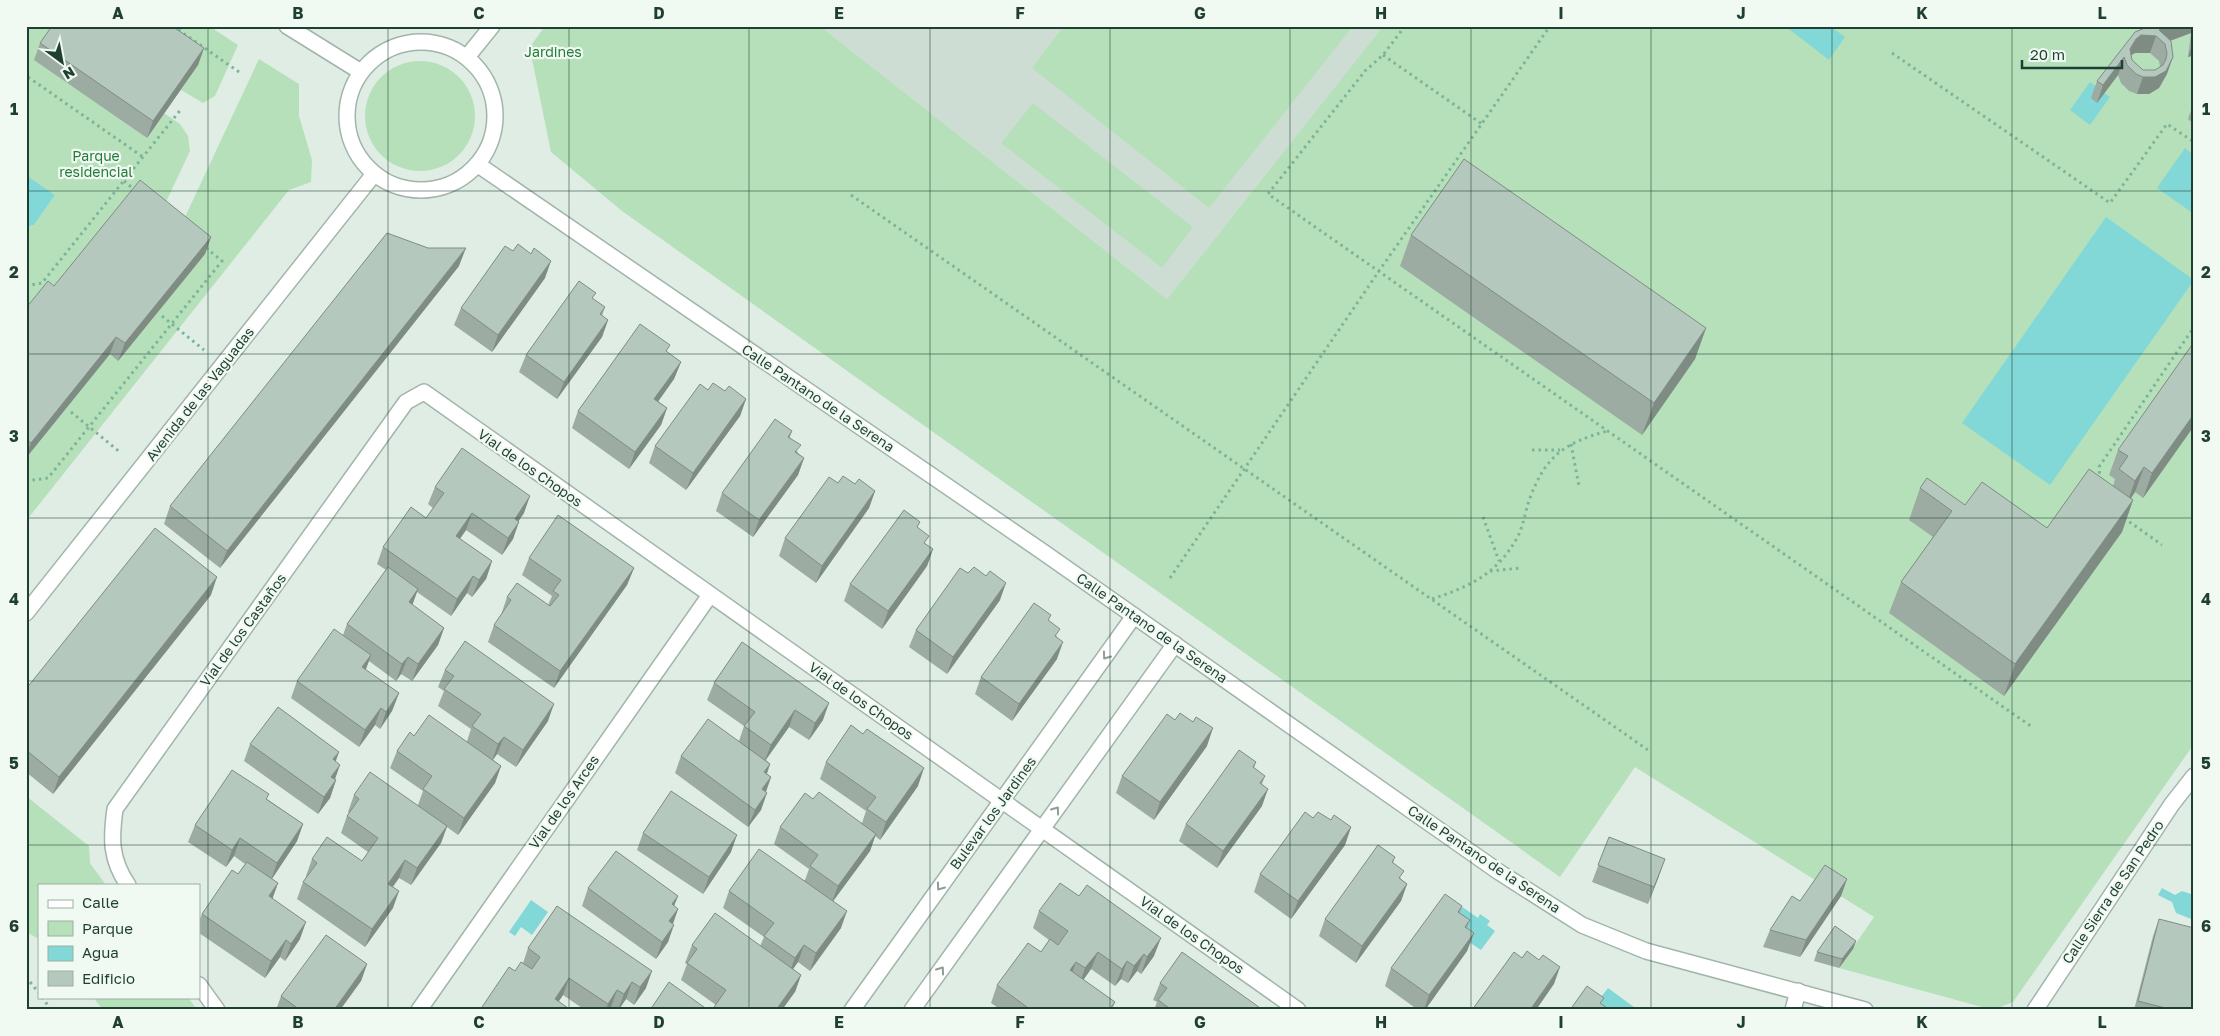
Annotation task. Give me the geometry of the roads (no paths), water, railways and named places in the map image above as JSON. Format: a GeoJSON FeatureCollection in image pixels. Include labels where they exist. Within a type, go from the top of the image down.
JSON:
{"type":"FeatureCollection","features":[{"type":"Feature","properties":{"kind":"street"},"geometry":{"type":"LineString","coordinates":[[287,26],[361,72]]}},
{"type":"Feature","properties":{"kind":"street"},"geometry":{"type":"LineString","coordinates":[[467,57],[492,26]]}},
{"type":"Feature","properties":{"kind":"street"},"geometry":{"type":"LineString","coordinates":[[423,42],[446,46],[467,57],[483,75],[493,96],[495,121],[490,144],[477,164],[460,179],[439,188],[416,190],[394,185],[374,174],[359,157],[349,137],[346,114],[350,92],[361,72],[378,55],[399,45],[423,42]]}},
{"type":"Feature","properties":{"kind":"street","name":"Calle Pantano de la Serena"},"geometry":{"type":"LineString","coordinates":[[477,164],[1175,644],[1499,872],[1582,925],[1646,952],[1865,1010]]}},
{"type":"Feature","properties":{"kind":"street","name":"Avenida de las Vaguadas"},"geometry":{"type":"LineString","coordinates":[[26,613],[374,174]]}},
{"type":"Feature","properties":{"kind":"street","name":"Vial de los Chopos"},"geometry":{"type":"LineString","coordinates":[[424,392],[1298,1010]]}},
{"type":"Feature","properties":{"kind":"street","name":"Vial de los Castaños"},"geometry":{"type":"LineString","coordinates":[[127,884],[118,871],[111,840],[115,809],[406,402],[424,392]]}},
{"type":"Feature","properties":{"kind":"street","name":"Vial de los Arces"},"geometry":{"type":"LineString","coordinates":[[419,1010],[710,595]]}},
{"type":"Feature","properties":{"kind":"street","name":"Bulevar los Jardines"},"geometry":{"type":"LineString","coordinates":[[852,1010],[1134,616]]}},
{"type":"Feature","properties":{"kind":"street"},"geometry":{"type":"LineString","coordinates":[[912,1010],[1175,644]]}},
{"type":"Feature","properties":{"kind":"street","name":"Calle Sierra de San Pedro"},"geometry":{"type":"LineString","coordinates":[[2035,1010],[2172,804],[2194,776]]}},
{"type":"Feature","properties":{"kind":"street"},"geometry":{"type":"LineString","coordinates":[[200,986],[216,1010]]}},
{"type":"Feature","properties":{"kind":"street"},"geometry":{"type":"LineString","coordinates":[[1793,1010],[1798,991]]}},
{"type":"Feature","properties":{"kind":"water"},"geometry":{"type":"Polygon","coordinates":[[[1785,26],[1830,26],[1845,37],[1829,60],[1785,26]]]}},
{"type":"Feature","properties":{"kind":"water"},"geometry":{"type":"Polygon","coordinates":[[[2090,82],[2110,97],[2090,125],[2070,110],[2090,82]]]}},
{"type":"Feature","properties":{"kind":"water"},"geometry":{"type":"Polygon","coordinates":[[[2185,148],[2194,155],[2194,214],[2157,188],[2185,148]]]}},
{"type":"Feature","properties":{"kind":"water"},"geometry":{"type":"Polygon","coordinates":[[[26,175],[55,195],[34,225],[26,227],[26,175]]]}},
{"type":"Feature","properties":{"kind":"water"},"geometry":{"type":"Polygon","coordinates":[[[2106,217],[2194,280],[2050,485],[1962,423],[2106,217]]]}},
{"type":"Feature","properties":{"kind":"water"},"geometry":{"type":"Polygon","coordinates":[[[2162,888],[2175,895],[2182,891],[2194,895],[2194,920],[2176,913],[2172,902],[2158,895],[2162,888]]]}},
{"type":"Feature","properties":{"kind":"water"},"geometry":{"type":"Polygon","coordinates":[[[531,900],[548,912],[532,935],[521,927],[515,936],[509,932],[531,900]]]}},
{"type":"Feature","properties":{"kind":"water"},"geometry":{"type":"Polygon","coordinates":[[[1461,906],[1478,918],[1480,914],[1490,921],[1487,925],[1495,931],[1481,950],[1469,942],[1453,917],[1461,906]]]}},
{"type":"Feature","properties":{"kind":"water"},"geometry":{"type":"Polygon","coordinates":[[[1608,988],[1638,1010],[1602,1010],[1595,1005],[1608,988]]]}},
{"type":"Feature","properties":{"kind":"park label","name":"Jardines"},"geometry":{"type":"Point","coordinates":[553,52]}},
{"type":"Feature","properties":{"kind":"park label","name":"Parque residencial"},"geometry":{"type":"Point","coordinates":[96,164]}}]}
